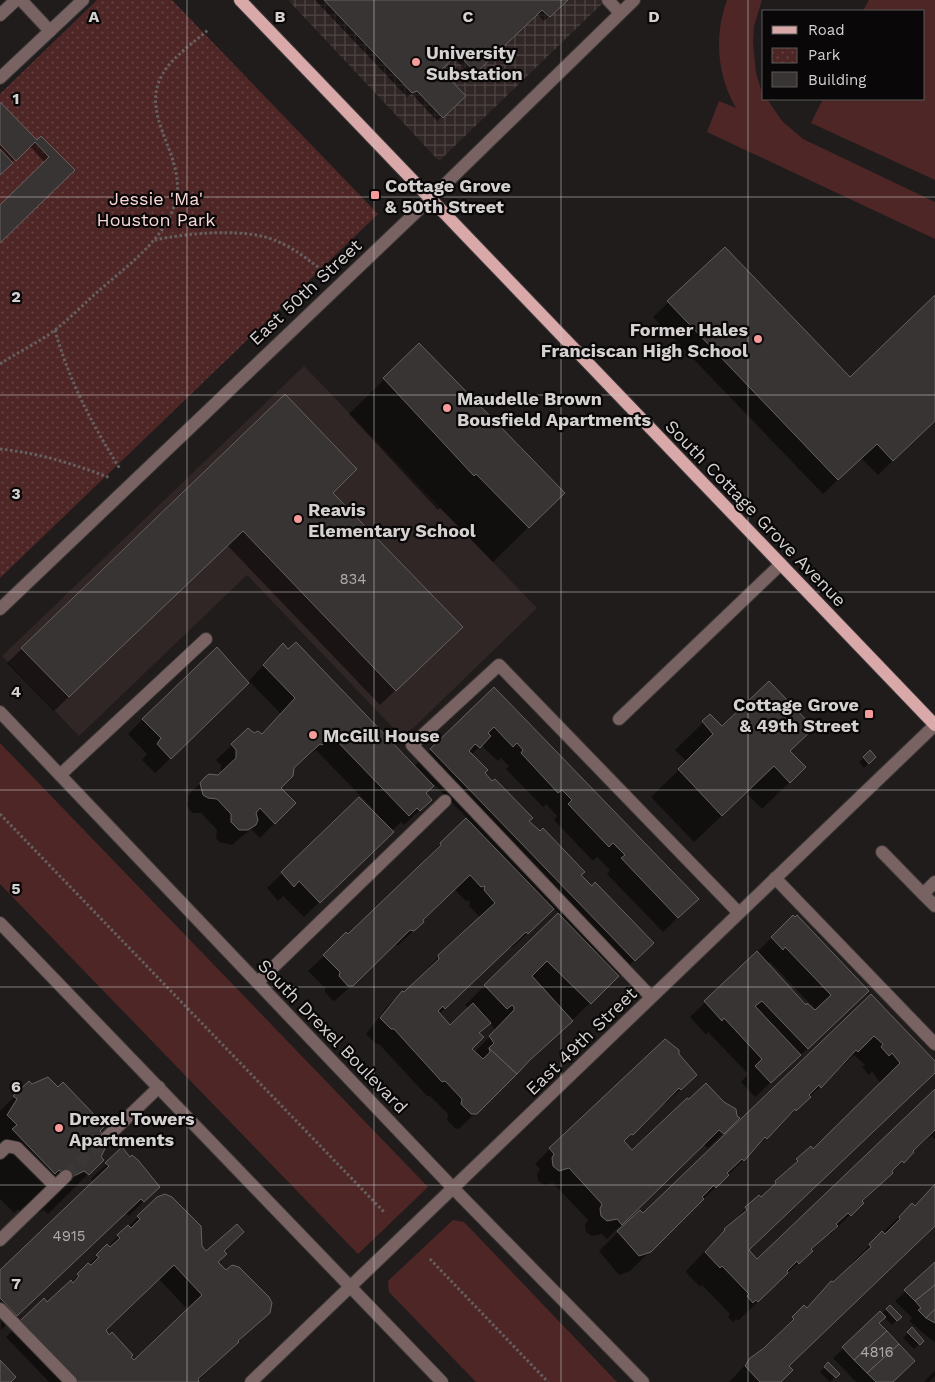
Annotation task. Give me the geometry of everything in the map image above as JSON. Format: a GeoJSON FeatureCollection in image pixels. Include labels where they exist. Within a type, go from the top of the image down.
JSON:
{"type":"FeatureCollection","features":[{"type":"Feature","properties":{"kind":"main road","name":"South Cottage Grove Avenue"},"geometry":{"type":"LineString","coordinates":[[240,0],[935,725]]}},
{"type":"Feature","properties":{"kind":"street"},"geometry":{"type":"LineString","coordinates":[[0,15],[16,0]]}},
{"type":"Feature","properties":{"kind":"street"},"geometry":{"type":"LineString","coordinates":[[21,0],[50,31]]}},
{"type":"Feature","properties":{"kind":"street"},"geometry":{"type":"LineString","coordinates":[[0,78],[83,0]]}},
{"type":"Feature","properties":{"kind":"street"},"geometry":{"type":"LineString","coordinates":[[608,0],[620,13]]}},
{"type":"Feature","properties":{"kind":"street","name":"East 50th Street"},"geometry":{"type":"LineString","coordinates":[[0,609],[431,198],[634,0]]}},
{"type":"Feature","properties":{"kind":"street"},"geometry":{"type":"LineString","coordinates":[[620,719],[781,564]]}},
{"type":"Feature","properties":{"kind":"street"},"geometry":{"type":"LineString","coordinates":[[60,775],[206,639]]}},
{"type":"Feature","properties":{"kind":"street"},"geometry":{"type":"LineString","coordinates":[[651,997],[412,746],[499,665],[739,913]]}},
{"type":"Feature","properties":{"kind":"street","name":"South Drexel Boulevard"},"geometry":{"type":"LineString","coordinates":[[0,712],[453,1188],[643,1382]]}},
{"type":"Feature","properties":{"kind":"street","name":"East 49th Street"},"geometry":{"type":"LineString","coordinates":[[250,1382],[935,725]]}},
{"type":"Feature","properties":{"kind":"street"},"geometry":{"type":"LineString","coordinates":[[258,982],[445,801]]}},
{"type":"Feature","properties":{"kind":"street"},"geometry":{"type":"LineString","coordinates":[[882,852],[935,906]]}},
{"type":"Feature","properties":{"kind":"street"},"geometry":{"type":"LineString","coordinates":[[775,878],[935,1044]]}},
{"type":"Feature","properties":{"kind":"street"},"geometry":{"type":"LineString","coordinates":[[923,894],[935,882]]}},
{"type":"Feature","properties":{"kind":"street"},"geometry":{"type":"LineString","coordinates":[[0,922],[442,1382]]}},
{"type":"Feature","properties":{"kind":"street"},"geometry":{"type":"LineString","coordinates":[[106,1138],[159,1087]]}},
{"type":"Feature","properties":{"kind":"street"},"geometry":{"type":"LineString","coordinates":[[0,1153],[7,1146],[17,1148],[55,1186]]}},
{"type":"Feature","properties":{"kind":"street"},"geometry":{"type":"LineString","coordinates":[[0,1240],[66,1176]]}},
{"type":"Feature","properties":{"kind":"street"},"geometry":{"type":"LineString","coordinates":[[0,1308],[71,1382]]}},
{"type":"Feature","properties":{"kind":"path"},"geometry":{"type":"LineString","coordinates":[[0,364],[55,330],[154,240],[169,220],[176,199],[176,178],[173,159],[157,116],[155,100],[158,84],[168,66],[208,30]]}},
{"type":"Feature","properties":{"kind":"path"},"geometry":{"type":"LineString","coordinates":[[154,240],[182,234],[218,233],[256,236],[277,241],[300,254],[338,286]]}},
{"type":"Feature","properties":{"kind":"path"},"geometry":{"type":"LineString","coordinates":[[55,330],[64,363],[91,421],[129,485]]}},
{"type":"Feature","properties":{"kind":"path"},"geometry":{"type":"LineString","coordinates":[[0,448],[30,452],[68,462],[129,485]]}},
{"type":"Feature","properties":{"kind":"path"},"geometry":{"type":"LineString","coordinates":[[0,814],[385,1213]]}},
{"type":"Feature","properties":{"kind":"path"},"geometry":{"type":"LineString","coordinates":[[430,1259],[548,1382]]}},
{"type":"Feature","properties":{"kind":"shaded area"},"geometry":{"type":"Polygon","coordinates":[[[288,0],[606,0],[439,161],[288,0]]]}},
{"type":"Feature","properties":{"kind":"shaded area","name":"Reavis Elementary School"},"geometry":{"type":"Polygon","coordinates":[[[304,366],[537,608],[403,738],[247,575],[79,736],[2,656],[304,366]]]}},
{"type":"Feature","properties":{"kind":"green space","name":"Jessie 'Ma' Houston Park"},"geometry":{"type":"Polygon","coordinates":[[[97,0],[172,0],[378,214],[0,578],[0,94],[97,0]]]}},
{"type":"Feature","properties":{"kind":"green space"},"geometry":{"type":"Polygon","coordinates":[[[727,0],[762,0],[754,26],[753,43],[756,73],[762,92],[762,100],[768,100],[782,121],[803,139],[935,202],[935,239],[707,132],[719,101],[736,108],[721,69],[719,41],[727,0]]]}},
{"type":"Feature","properties":{"kind":"green space"},"geometry":{"type":"Polygon","coordinates":[[[869,0],[935,0],[935,180],[811,123],[822,100],[925,100],[925,10],[864,10],[869,0]]]}},
{"type":"Feature","properties":{"kind":"green space"},"geometry":{"type":"Polygon","coordinates":[[[0,743],[428,1187],[358,1254],[0,884],[0,743]]]}},
{"type":"Feature","properties":{"kind":"green space"},"geometry":{"type":"Polygon","coordinates":[[[453,1220],[464,1222],[617,1382],[476,1382],[389,1292],[388,1281],[453,1220]]]}},
{"type":"Feature","properties":{"kind":"building","name":"University Substation"},"geometry":{"type":"Polygon","coordinates":[[[324,0],[568,0],[550,17],[542,10],[476,73],[458,54],[441,70],[466,96],[443,118],[417,91],[412,93],[324,0]]]}},
{"type":"Feature","properties":{"kind":"building"},"geometry":{"type":"Polygon","coordinates":[[[0,102],[37,140],[41,136],[75,170],[0,243],[0,205],[49,157],[35,142],[16,161],[0,144],[0,102]]]}},
{"type":"Feature","properties":{"kind":"building"},"geometry":{"type":"Polygon","coordinates":[[[0,149],[13,163],[0,175],[0,149]]]}},
{"type":"Feature","properties":{"kind":"building","name":"Former Hales Franciscan High School"},"geometry":{"type":"Polygon","coordinates":[[[725,247],[850,377],[935,295],[935,421],[893,461],[877,444],[838,480],[667,301],[725,247]]]}},
{"type":"Feature","properties":{"kind":"building","name":"Maudelle Brown Bousfield Apartments"},"geometry":{"type":"Polygon","coordinates":[[[419,343],[565,493],[529,528],[476,474],[474,476],[383,378],[419,343]]]}},
{"type":"Feature","properties":{"kind":"building"},"geometry":{"type":"Polygon","coordinates":[[[285,394],[357,469],[333,493],[463,627],[396,691],[243,531],[69,697],[21,648],[285,394]]]}},
{"type":"Feature","properties":{"kind":"building","name":"McGill House"},"geometry":{"type":"Polygon","coordinates":[[[296,642],[434,786],[426,793],[432,800],[420,811],[417,808],[409,816],[332,736],[322,745],[320,744],[294,768],[293,776],[281,788],[296,803],[275,824],[260,808],[256,813],[258,820],[256,825],[248,830],[239,830],[231,822],[231,814],[217,799],[208,798],[203,795],[200,783],[204,778],[209,774],[218,775],[236,758],[236,750],[231,744],[248,728],[254,733],[258,731],[262,734],[295,698],[263,665],[283,643],[288,649],[296,642]]]}},
{"type":"Feature","properties":{"kind":"building"},"geometry":{"type":"Polygon","coordinates":[[[217,647],[249,683],[171,759],[157,744],[161,738],[142,719],[217,647]]]}},
{"type":"Feature","properties":{"kind":"building"},"geometry":{"type":"Polygon","coordinates":[[[769,681],[814,728],[790,751],[806,767],[790,783],[774,766],[722,816],[678,769],[713,734],[702,721],[710,714],[722,726],[769,681]]]}},
{"type":"Feature","properties":{"kind":"building"},"geometry":{"type":"Polygon","coordinates":[[[494,687],[699,899],[678,918],[621,858],[625,855],[613,843],[609,847],[568,804],[572,800],[562,790],[558,793],[521,753],[523,750],[517,743],[513,747],[494,727],[488,733],[491,736],[480,748],[475,744],[469,751],[488,770],[485,773],[492,781],[495,779],[533,818],[529,821],[540,831],[543,828],[585,872],[581,875],[592,886],[595,882],[654,943],[635,961],[430,749],[494,687]]]}},
{"type":"Feature","properties":{"kind":"building"},"geometry":{"type":"Polygon","coordinates":[[[870,750],[876,757],[869,764],[863,757],[870,750]]]}},
{"type":"Feature","properties":{"kind":"building"},"geometry":{"type":"Polygon","coordinates":[[[359,797],[394,832],[320,903],[299,881],[294,887],[281,872],[359,797]]]}},
{"type":"Feature","properties":{"kind":"building"},"geometry":{"type":"Polygon","coordinates":[[[466,818],[554,909],[528,934],[526,932],[445,1009],[443,1006],[438,1011],[450,1025],[473,1003],[491,1023],[479,1033],[484,1037],[472,1049],[483,1059],[490,1052],[489,1048],[517,1074],[477,1114],[471,1114],[461,1104],[462,1099],[445,1081],[442,1082],[394,1029],[391,1029],[380,1018],[402,991],[404,992],[439,959],[438,955],[495,903],[484,890],[485,886],[481,887],[470,875],[423,920],[424,922],[414,931],[410,930],[353,986],[348,986],[339,976],[340,972],[323,955],[346,932],[348,934],[441,845],[440,843],[466,818]]]}},
{"type":"Feature","properties":{"kind":"building"},"geometry":{"type":"Polygon","coordinates":[[[558,913],[619,976],[591,1004],[547,961],[532,976],[573,1021],[517,1074],[489,1048],[494,1043],[489,1036],[514,1010],[514,1007],[512,1005],[507,1009],[484,985],[558,913]]]}},
{"type":"Feature","properties":{"kind":"building"},"geometry":{"type":"Polygon","coordinates":[[[793,915],[795,917],[797,915],[869,991],[808,1049],[762,1001],[755,1006],[801,1055],[771,1083],[755,1066],[762,1059],[724,1018],[722,1021],[704,1001],[757,951],[806,1005],[807,1003],[815,1010],[831,995],[785,947],[783,950],[771,937],[793,915]]]}},
{"type":"Feature","properties":{"kind":"building"},"geometry":{"type":"Polygon","coordinates":[[[871,994],[935,1061],[935,1073],[749,1250],[757,1259],[935,1089],[935,1130],[913,1151],[904,1163],[902,1161],[892,1171],[893,1173],[862,1201],[864,1203],[851,1216],[848,1213],[836,1224],[838,1226],[811,1249],[813,1251],[799,1264],[797,1261],[787,1271],[788,1273],[758,1302],[756,1300],[753,1303],[747,1296],[749,1294],[722,1266],[720,1268],[705,1252],[724,1229],[747,1210],[745,1207],[759,1195],[761,1197],[776,1183],[775,1181],[798,1161],[796,1159],[811,1146],[813,1149],[900,1063],[892,1053],[889,1056],[881,1047],[883,1044],[874,1036],[858,1052],[856,1050],[821,1088],[819,1085],[809,1095],[811,1097],[796,1111],[795,1109],[767,1139],[765,1137],[744,1161],[742,1159],[727,1173],[729,1175],[716,1188],[714,1185],[702,1197],[704,1199],[651,1252],[639,1256],[617,1231],[640,1210],[643,1213],[871,994]]]}},
{"type":"Feature","properties":{"kind":"building"},"geometry":{"type":"Polygon","coordinates":[[[665,1039],[679,1050],[679,1054],[697,1075],[681,1090],[679,1088],[633,1135],[631,1134],[624,1141],[632,1150],[687,1098],[689,1099],[706,1083],[724,1102],[736,1109],[737,1116],[740,1118],[724,1134],[719,1130],[622,1225],[617,1219],[607,1221],[601,1216],[600,1209],[602,1204],[569,1168],[559,1171],[553,1166],[552,1158],[554,1154],[549,1148],[665,1039]]]}},
{"type":"Feature","properties":{"kind":"building","name":"Drexel Towers Apartments"},"geometry":{"type":"Polygon","coordinates":[[[48,1077],[58,1087],[63,1082],[105,1126],[100,1131],[109,1140],[101,1157],[104,1160],[89,1175],[84,1171],[68,1179],[59,1170],[55,1174],[12,1129],[17,1125],[7,1115],[17,1099],[13,1096],[29,1081],[32,1084],[48,1077]]]}},
{"type":"Feature","properties":{"kind":"building"},"geometry":{"type":"Polygon","coordinates":[[[122,1147],[130,1157],[132,1155],[138,1160],[160,1187],[144,1202],[141,1199],[17,1316],[0,1298],[0,1270],[109,1166],[105,1163],[122,1147]]]}},
{"type":"Feature","properties":{"kind":"building"},"geometry":{"type":"Polygon","coordinates":[[[935,1184],[935,1226],[789,1366],[793,1370],[781,1382],[760,1382],[745,1366],[750,1358],[764,1348],[794,1319],[792,1317],[804,1305],[807,1308],[831,1281],[833,1282],[871,1247],[869,1244],[882,1231],[885,1234],[912,1203],[915,1206],[935,1184]]]}},
{"type":"Feature","properties":{"kind":"building"},"geometry":{"type":"Polygon","coordinates":[[[165,1194],[172,1197],[201,1226],[202,1246],[206,1251],[237,1224],[244,1232],[224,1251],[227,1254],[218,1262],[226,1270],[232,1265],[239,1267],[269,1297],[272,1303],[270,1313],[198,1379],[199,1382],[78,1382],[20,1321],[44,1298],[47,1302],[71,1280],[73,1283],[79,1276],[77,1274],[88,1263],[91,1265],[99,1257],[96,1255],[107,1244],[110,1247],[120,1238],[117,1235],[128,1225],[131,1228],[140,1219],[137,1216],[157,1197],[165,1194]],[[174,1265],[106,1330],[109,1335],[112,1332],[133,1355],[131,1357],[134,1360],[202,1295],[174,1265]]]}},
{"type":"Feature","properties":{"kind":"building"},"geometry":{"type":"Polygon","coordinates":[[[935,1262],[935,1285],[915,1301],[904,1290],[935,1262]]]}},
{"type":"Feature","properties":{"kind":"building"},"geometry":{"type":"Polygon","coordinates":[[[935,1285],[935,1309],[926,1318],[918,1310],[921,1308],[915,1301],[935,1285]]]}},
{"type":"Feature","properties":{"kind":"building"},"geometry":{"type":"Polygon","coordinates":[[[890,1305],[902,1317],[897,1321],[886,1309],[890,1305]]]}},
{"type":"Feature","properties":{"kind":"building"},"geometry":{"type":"Polygon","coordinates":[[[935,1309],[935,1323],[926,1318],[935,1309]]]}},
{"type":"Feature","properties":{"kind":"building"},"geometry":{"type":"Polygon","coordinates":[[[880,1311],[886,1317],[879,1323],[887,1331],[854,1360],[842,1347],[880,1311]]]}},
{"type":"Feature","properties":{"kind":"building"},"geometry":{"type":"Polygon","coordinates":[[[912,1327],[924,1341],[920,1345],[907,1332],[912,1327]]]}},
{"type":"Feature","properties":{"kind":"building"},"geometry":{"type":"Polygon","coordinates":[[[887,1331],[899,1344],[867,1373],[854,1360],[887,1331]]]}},
{"type":"Feature","properties":{"kind":"building"},"geometry":{"type":"Polygon","coordinates":[[[899,1344],[915,1361],[893,1382],[876,1382],[867,1373],[899,1344]]]}},
{"type":"Feature","properties":{"kind":"building"},"geometry":{"type":"Polygon","coordinates":[[[0,1360],[16,1377],[11,1382],[0,1382],[0,1360]]]}},
{"type":"Feature","properties":{"kind":"building"},"geometry":{"type":"Polygon","coordinates":[[[828,1362],[840,1374],[836,1378],[824,1367],[828,1362]]]}},
{"type":"Feature","properties":{"kind":"tunnel"},"geometry":{"type":"LineString","coordinates":[[66,1176],[106,1138]]}},
{"type":"Feature","properties":{"kind":"place","name":"University Substation"},"geometry":{"type":"Point","coordinates":[416,62]}},
{"type":"Feature","properties":{"kind":"place","name":"Cottage Grove & 50th Street"},"geometry":{"type":"Point","coordinates":[375,195]}},
{"type":"Feature","properties":{"kind":"place","name":"Former Hales Franciscan High School"},"geometry":{"type":"Point","coordinates":[758,339]}},
{"type":"Feature","properties":{"kind":"place","name":"Maudelle Brown Bousfield Apartments"},"geometry":{"type":"Point","coordinates":[447,408]}},
{"type":"Feature","properties":{"kind":"place","name":"Reavis Elementary School"},"geometry":{"type":"Point","coordinates":[298,519]}},
{"type":"Feature","properties":{"kind":"place","name":"Cottage Grove & 49th Street"},"geometry":{"type":"Point","coordinates":[869,714]}},
{"type":"Feature","properties":{"kind":"place","name":"McGill House"},"geometry":{"type":"Point","coordinates":[313,735]}},
{"type":"Feature","properties":{"kind":"place","name":"Drexel Towers Apartments"},"geometry":{"type":"Point","coordinates":[59,1128]}}]}
